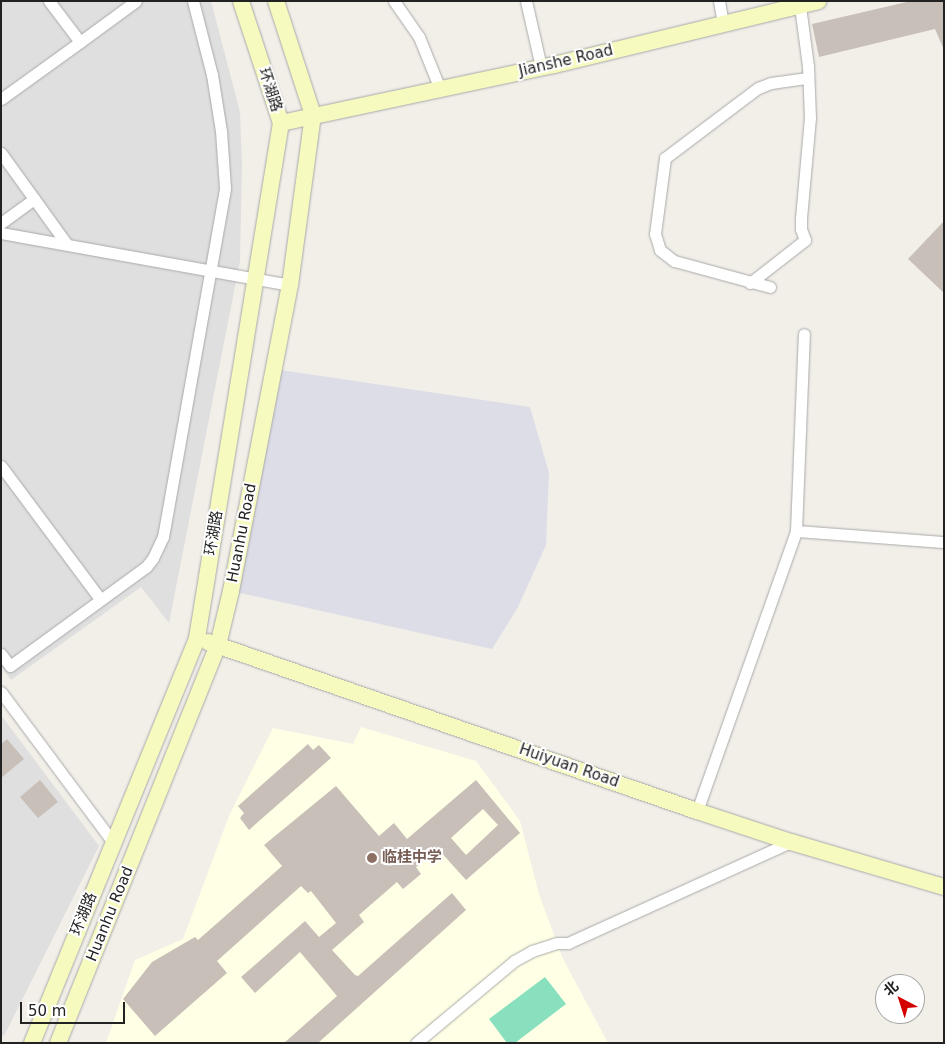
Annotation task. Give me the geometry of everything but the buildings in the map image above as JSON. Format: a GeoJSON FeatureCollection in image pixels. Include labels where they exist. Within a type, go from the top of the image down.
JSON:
{"type":"FeatureCollection","features":[{"type":"Feature","properties":{"kind":"main road","name":"环湖路"},"geometry":{"type":"LineString","coordinates":[[32,1043],[197,638],[281,123],[241,1]]}},
{"type":"Feature","properties":{"kind":"main road","name":"Huanhu Road"},"geometry":{"type":"LineString","coordinates":[[58,1043],[218,645],[231,591],[290,285],[313,115],[276,1]]}},
{"type":"Feature","properties":{"kind":"main road","name":"Jianshe Road"},"geometry":{"type":"LineString","coordinates":[[281,123],[541,68],[818,1]]}},
{"type":"Feature","properties":{"kind":"main road","name":"Huiyuan Road"},"geometry":{"type":"LineString","coordinates":[[197,638],[790,842],[944,887]]}},
{"type":"Feature","properties":{"kind":"street"},"geometry":{"type":"LineString","coordinates":[[49,1],[80,42]]}},
{"type":"Feature","properties":{"kind":"street"},"geometry":{"type":"LineString","coordinates":[[1,99],[136,1]]}},
{"type":"Feature","properties":{"kind":"street"},"geometry":{"type":"LineString","coordinates":[[1,654],[10,666],[146,567],[153,558],[163,537],[225,188],[221,131],[212,75],[192,1]]}},
{"type":"Feature","properties":{"kind":"street"},"geometry":{"type":"LineString","coordinates":[[394,1],[419,38],[440,89]]}},
{"type":"Feature","properties":{"kind":"street"},"geometry":{"type":"LineString","coordinates":[[526,1],[541,68]]}},
{"type":"Feature","properties":{"kind":"street"},"geometry":{"type":"LineString","coordinates":[[719,1],[723,23]]}},
{"type":"Feature","properties":{"kind":"street"},"geometry":{"type":"LineString","coordinates":[[750,283],[804,240],[801,229],[810,118],[808,78],[800,6]]}},
{"type":"Feature","properties":{"kind":"street"},"geometry":{"type":"LineString","coordinates":[[770,287],[674,261],[660,250],[655,234],[665,158],[758,88],[771,83],[808,78]]}},
{"type":"Feature","properties":{"kind":"street"},"geometry":{"type":"LineString","coordinates":[[1,153],[66,243]]}},
{"type":"Feature","properties":{"kind":"street"},"geometry":{"type":"LineString","coordinates":[[1,223],[34,199]]}},
{"type":"Feature","properties":{"kind":"street"},"geometry":{"type":"LineString","coordinates":[[1,232],[290,285]]}},
{"type":"Feature","properties":{"kind":"street"},"geometry":{"type":"LineString","coordinates":[[697,810],[796,532],[804,334]]}},
{"type":"Feature","properties":{"kind":"street"},"geometry":{"type":"LineString","coordinates":[[1,466],[100,599]]}},
{"type":"Feature","properties":{"kind":"street"},"geometry":{"type":"LineString","coordinates":[[796,532],[944,542]]}},
{"type":"Feature","properties":{"kind":"street"},"geometry":{"type":"LineString","coordinates":[[1,692],[113,842]]}},
{"type":"Feature","properties":{"kind":"street"},"geometry":{"type":"LineString","coordinates":[[416,1043],[514,961],[550,944],[568,943],[790,842]]}},
{"type":"Feature","properties":{"kind":"shaded area"},"geometry":{"type":"Polygon","coordinates":[[[1,1],[211,1],[240,112],[242,165],[240,261],[169,623],[141,587],[11,680],[1,666],[1,1]]]}},
{"type":"Feature","properties":{"kind":"shaded area"},"geometry":{"type":"Polygon","coordinates":[[[274,369],[530,407],[549,473],[546,545],[518,607],[492,649],[231,591],[274,369]]]}},
{"type":"Feature","properties":{"kind":"shaded area"},"geometry":{"type":"Polygon","coordinates":[[[1,715],[99,846],[4,1036],[1,1034],[1,715]]]}},
{"type":"Feature","properties":{"kind":"shaded area","name":"临桂中学"},"geometry":{"type":"Polygon","coordinates":[[[361,727],[476,761],[520,821],[539,894],[562,957],[608,1043],[106,1043],[135,960],[183,939],[229,816],[273,728],[353,744],[361,727]]]}},
{"type":"Feature","properties":{"kind":"green space"},"geometry":{"type":"Polygon","coordinates":[[[545,977],[566,1004],[515,1043],[507,1043],[489,1019],[545,977]]]}},
{"type":"Feature","properties":{"kind":"place","name":"临桂中学"},"geometry":{"type":"Point","coordinates":[372,858]}}]}
